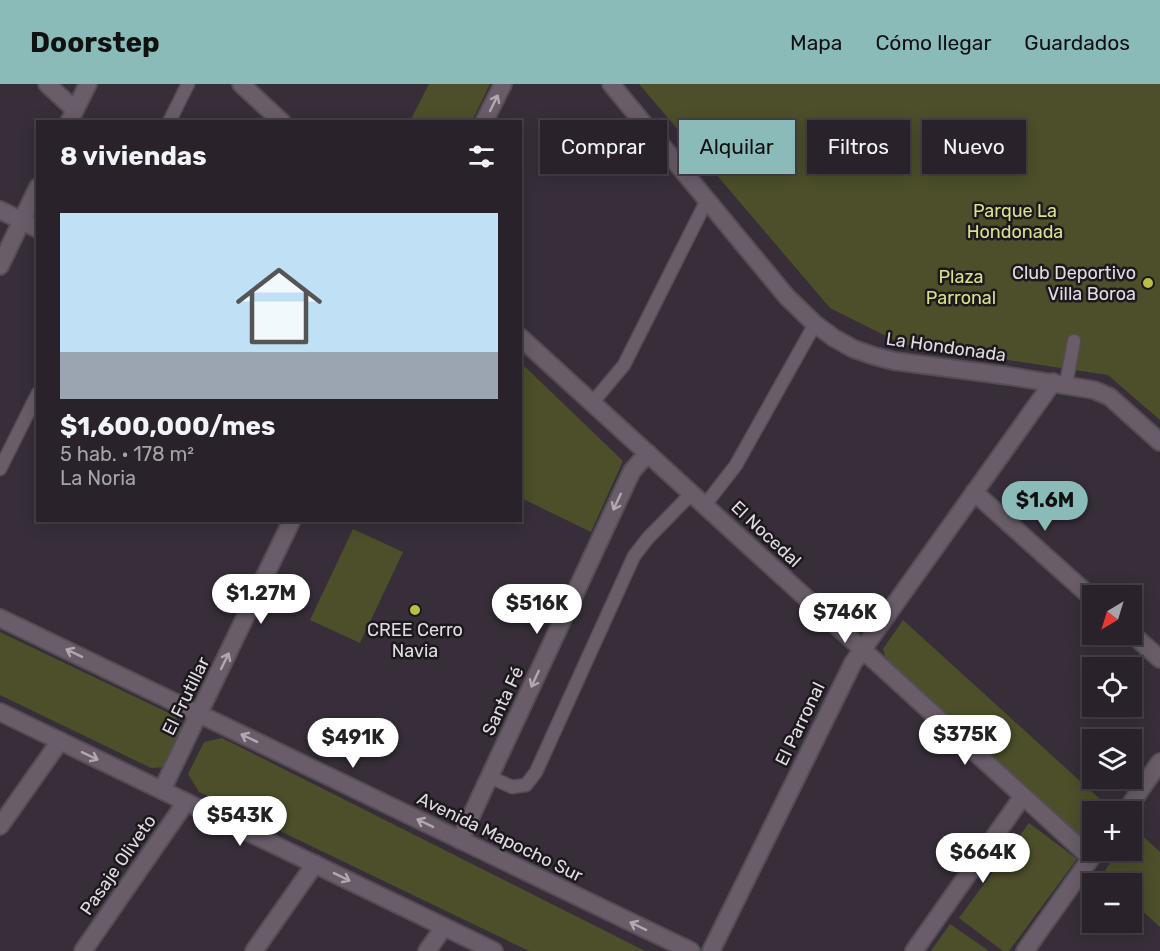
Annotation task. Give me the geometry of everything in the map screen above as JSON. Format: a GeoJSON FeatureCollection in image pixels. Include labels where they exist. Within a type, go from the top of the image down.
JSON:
{"type":"FeatureCollection","features":[{"type":"Feature","properties":{"kind":"street"},"geometry":{"type":"LineString","coordinates":[[47,84],[72,116],[88,84]]}},
{"type":"Feature","properties":{"kind":"street"},"geometry":{"type":"LineString","coordinates":[[241,84],[280,120]]}},
{"type":"Feature","properties":{"kind":"street"},"geometry":{"type":"LineString","coordinates":[[485,120],[503,84]]}},
{"type":"Feature","properties":{"kind":"street","name":"La Hondonada"},"geometry":{"type":"LineString","coordinates":[[611,84],[787,297],[815,324],[834,338],[854,349],[894,361],[1059,383],[1094,390],[1110,397],[1160,442]]}},
{"type":"Feature","properties":{"kind":"street"},"geometry":{"type":"LineString","coordinates":[[0,266],[36,192]]}},
{"type":"Feature","properties":{"kind":"street"},"geometry":{"type":"LineString","coordinates":[[0,210],[36,228]]}},
{"type":"Feature","properties":{"kind":"street","name":"El Nocedal"},"geometry":{"type":"LineString","coordinates":[[522,339],[1023,796],[1082,844]]}},
{"type":"Feature","properties":{"kind":"street","name":"El Parronal"},"geometry":{"type":"LineString","coordinates":[[711,951],[840,685],[862,649],[974,492],[1059,383]]}},
{"type":"Feature","properties":{"kind":"street","name":"Santa Fé"},"geometry":{"type":"LineString","coordinates":[[460,840],[632,471],[648,453]]}},
{"type":"Feature","properties":{"kind":"street"},"geometry":{"type":"LineString","coordinates":[[974,492],[1082,589]]}},
{"type":"Feature","properties":{"kind":"street","name":"El Frutillar"},"geometry":{"type":"LineString","coordinates":[[162,790],[291,522]]}},
{"type":"Feature","properties":{"kind":"street","name":"Avenida Mapocho Sur"},"geometry":{"type":"LineString","coordinates":[[0,618],[691,951]]}},
{"type":"Feature","properties":{"kind":"street"},"geometry":{"type":"LineString","coordinates":[[1142,643],[1160,659]]}},
{"type":"Feature","properties":{"kind":"street"},"geometry":{"type":"LineString","coordinates":[[0,712],[494,951]]}},
{"type":"Feature","properties":{"kind":"street"},"geometry":{"type":"LineString","coordinates":[[0,826],[60,741]]}},
{"type":"Feature","properties":{"kind":"street"},"geometry":{"type":"LineString","coordinates":[[1133,801],[1160,762]]}},
{"type":"Feature","properties":{"kind":"street"},"geometry":{"type":"LineString","coordinates":[[914,951],[1023,796]]}},
{"type":"Feature","properties":{"kind":"street","name":"Pasaje Oliveto"},"geometry":{"type":"LineString","coordinates":[[82,951],[186,802]]}},
{"type":"Feature","properties":{"kind":"street"},"geometry":{"type":"LineString","coordinates":[[1025,951],[1089,861]]}},
{"type":"Feature","properties":{"kind":"street"},"geometry":{"type":"LineString","coordinates":[[254,951],[315,864]]}},
{"type":"Feature","properties":{"kind":"street"},"geometry":{"type":"LineString","coordinates":[[427,951],[444,927]]}},
{"type":"Feature","properties":{"kind":"lane"},"geometry":{"type":"LineString","coordinates":[[170,120],[188,84]]}},
{"type":"Feature","properties":{"kind":"lane"},"geometry":{"type":"LineString","coordinates":[[592,402],[624,365],[707,200]]}},
{"type":"Feature","properties":{"kind":"lane"},"geometry":{"type":"LineString","coordinates":[[705,505],[736,465],[815,324]]}},
{"type":"Feature","properties":{"kind":"lane"},"geometry":{"type":"LineString","coordinates":[[1059,383],[1074,341]]}},
{"type":"Feature","properties":{"kind":"lane"},"geometry":{"type":"LineString","coordinates":[[0,470],[36,397]]}},
{"type":"Feature","properties":{"kind":"lane"},"geometry":{"type":"LineString","coordinates":[[489,777],[512,787],[526,784],[536,772],[634,556],[648,538],[692,493]]}},
{"type":"Feature","properties":{"kind":"green space"},"geometry":{"type":"Polygon","coordinates":[[[429,84],[490,84],[472,120],[411,120],[429,84]]]}},
{"type":"Feature","properties":{"kind":"green space","name":"Parque La Hondonada"},"geometry":{"type":"Polygon","coordinates":[[[639,84],[1160,84],[1160,420],[1108,375],[902,344],[830,308],[716,174],[795,174],[795,120],[679,120],[679,131],[639,84]]]}},
{"type":"Feature","properties":{"kind":"green space"},"geometry":{"type":"Polygon","coordinates":[[[522,364],[623,461],[591,532],[522,498],[522,364]]]}},
{"type":"Feature","properties":{"kind":"green space"},"geometry":{"type":"Polygon","coordinates":[[[353,529],[403,552],[360,643],[310,620],[353,529]]]}},
{"type":"Feature","properties":{"kind":"green space"},"geometry":{"type":"Polygon","coordinates":[[[903,620],[1082,783],[1082,789],[1089,789],[1102,801],[1082,801],[1082,841],[885,657],[883,649],[903,620]]]}},
{"type":"Feature","properties":{"kind":"green space"},"geometry":{"type":"Polygon","coordinates":[[[0,632],[175,716],[183,730],[166,767],[151,768],[0,695],[0,632]]]}},
{"type":"Feature","properties":{"kind":"green space"},"geometry":{"type":"Polygon","coordinates":[[[222,738],[645,951],[529,951],[199,792],[188,774],[204,742],[222,738]]]}},
{"type":"Feature","properties":{"kind":"green space"},"geometry":{"type":"Polygon","coordinates":[[[1029,823],[1077,859],[1009,951],[1003,951],[959,918],[1029,823]]]}},
{"type":"Feature","properties":{"kind":"green space"},"geometry":{"type":"Polygon","coordinates":[[[1142,835],[1160,852],[1160,927],[1142,911],[1142,873],[1103,873],[1111,861],[1142,861],[1142,835]]]}},
{"type":"Feature","properties":{"kind":"green space"},"geometry":{"type":"Polygon","coordinates":[[[950,924],[989,951],[931,951],[950,924]]]}},
{"type":"Feature","properties":{"kind":"place","name":"Club Deportivo Villa Boroa"},"geometry":{"type":"Point","coordinates":[1148,283]}},
{"type":"Feature","properties":{"kind":"place","name":"CREE Cerro Navia"},"geometry":{"type":"Point","coordinates":[415,610]}},
{"type":"Feature","properties":{"kind":"park label","name":"Plaza Parronal"},"geometry":{"type":"Point","coordinates":[961,287]}}]}
